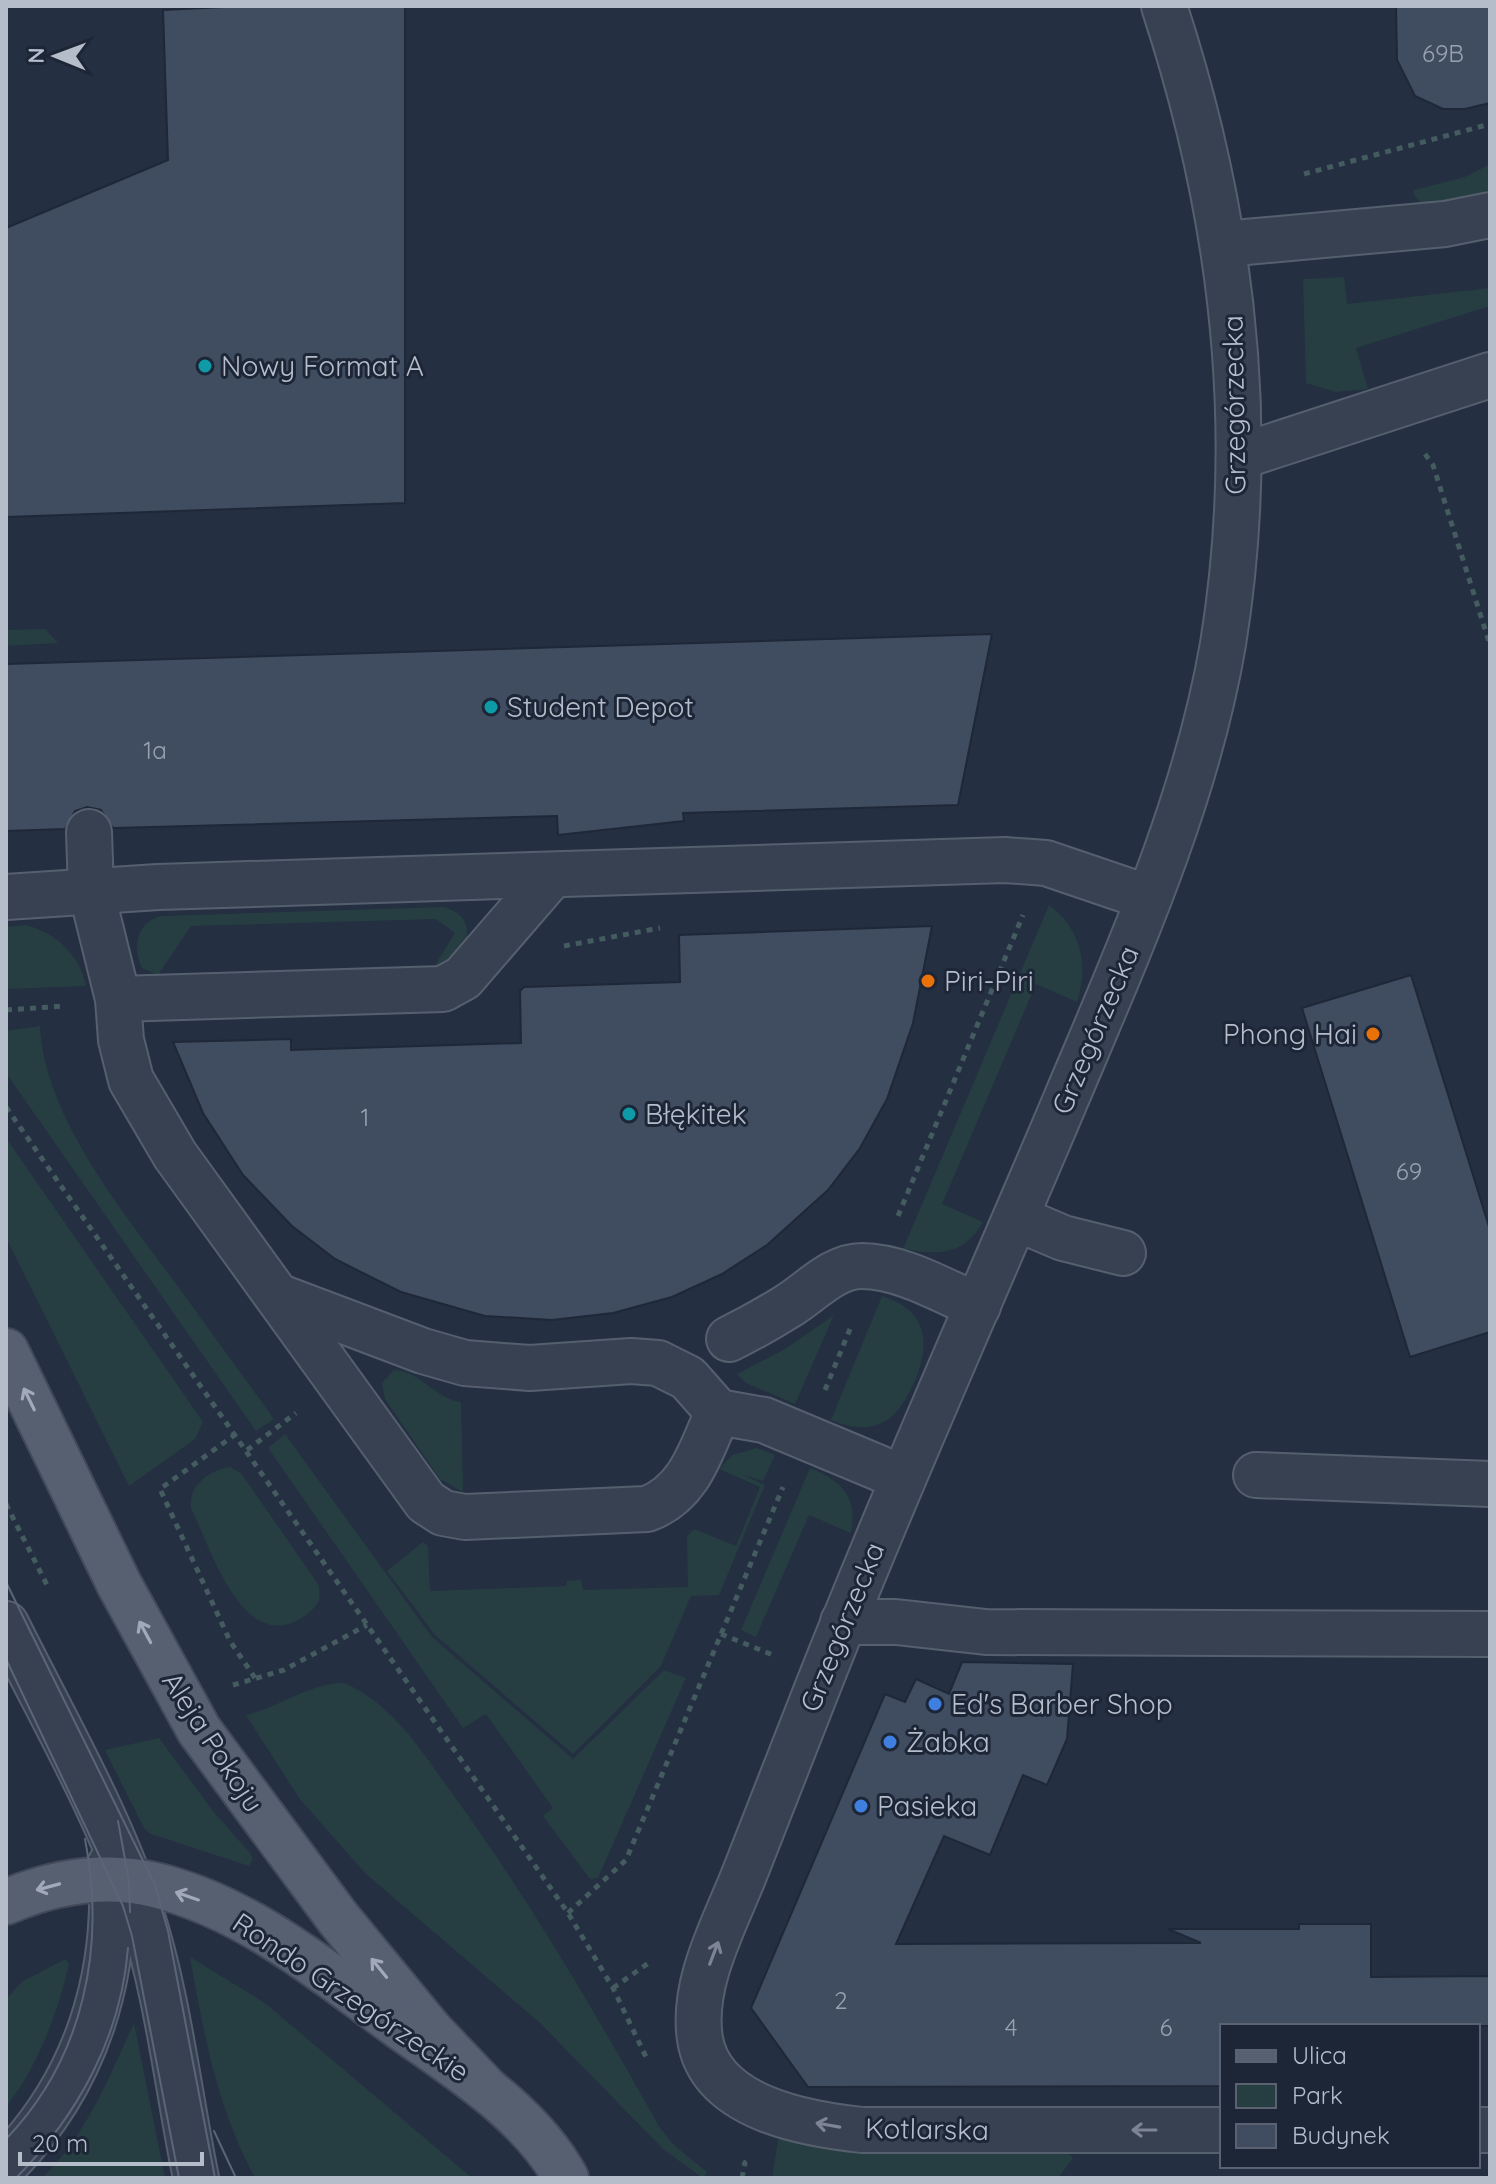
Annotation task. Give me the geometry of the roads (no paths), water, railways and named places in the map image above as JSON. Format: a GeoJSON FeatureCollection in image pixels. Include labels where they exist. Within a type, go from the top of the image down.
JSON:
{"type":"FeatureCollection","features":[{"type":"Feature","properties":{"kind":"main road","name":"Aleja Pokoju"},"geometry":{"type":"LineString","coordinates":[[6,1351],[119,1584],[199,1730],[338,1918],[430,2030],[486,2089]]}},
{"type":"Feature","properties":{"kind":"main road","name":"Rondo Grzegórzeckie"},"geometry":{"type":"LineString","coordinates":[[6,1902],[54,1885],[121,1880],[193,1897],[236,1916],[288,1948],[486,2089],[542,2141],[566,2178]]}},
{"type":"Feature","properties":{"kind":"main road"},"geometry":{"type":"LineString","coordinates":[[542,2141],[584,2178]]}},
{"type":"Feature","properties":{"kind":"street","name":"Grzegórzecka"},"geometry":{"type":"LineString","coordinates":[[699,2008],[707,1971],[843,1622],[1149,898],[1183,799],[1221,651],[1233,557],[1239,457],[1236,344],[1224,244],[1196,114],[1164,6]]}},
{"type":"Feature","properties":{"kind":"street"},"geometry":{"type":"LineString","coordinates":[[1224,244],[1445,224],[1490,215]]}},
{"type":"Feature","properties":{"kind":"street"},"geometry":{"type":"LineString","coordinates":[[1239,457],[1490,375]]}},
{"type":"Feature","properties":{"kind":"street"},"geometry":{"type":"LineString","coordinates":[[89,832],[91,890],[118,999],[124,1061],[142,1100],[175,1155],[280,1297],[419,1495],[434,1508],[452,1516],[634,1511],[657,1505],[685,1481],[718,1412]]}},
{"type":"Feature","properties":{"kind":"street"},"geometry":{"type":"LineString","coordinates":[[6,897],[91,890],[1005,860],[1046,863],[1149,898]]}},
{"type":"Feature","properties":{"kind":"street"},"geometry":{"type":"LineString","coordinates":[[118,999],[443,989],[463,978],[552,875]]}},
{"type":"Feature","properties":{"kind":"street"},"geometry":{"type":"LineString","coordinates":[[1016,1218],[1063,1238],[1123,1253]]}},
{"type":"Feature","properties":{"kind":"street"},"geometry":{"type":"LineString","coordinates":[[729,1339],[791,1305],[833,1274],[852,1267],[876,1267],[906,1276],[978,1306]]}},
{"type":"Feature","properties":{"kind":"street"},"geometry":{"type":"LineString","coordinates":[[280,1297],[423,1351],[465,1363],[544,1368],[631,1361],[658,1363],[688,1378],[718,1412],[764,1420],[903,1478]]}},
{"type":"Feature","properties":{"kind":"street"},"geometry":{"type":"LineString","coordinates":[[1256,1475],[1490,1484]]}},
{"type":"Feature","properties":{"kind":"street"},"geometry":{"type":"LineString","coordinates":[[843,1622],[896,1622],[986,1632],[1490,1634]]}},
{"type":"Feature","properties":{"kind":"street"},"geometry":{"type":"LineString","coordinates":[[6,1624],[109,1832],[121,1880],[151,1950],[197,2175]]}},
{"type":"Feature","properties":{"kind":"street"},"geometry":{"type":"LineString","coordinates":[[6,2164],[53,2108],[94,2022],[121,1880]]}},
{"type":"Feature","properties":{"kind":"street","name":"Kotlarska"},"geometry":{"type":"LineString","coordinates":[[699,2008],[700,2041],[717,2078],[745,2098],[808,2122],[862,2130],[1220,2130]]}},
{"type":"Feature","properties":{"kind":"tram line"},"geometry":{"type":"LineString","coordinates":[[6,1582],[155,1885],[168,1931],[215,2178]]}},
{"type":"Feature","properties":{"kind":"tram line"},"geometry":{"type":"LineString","coordinates":[[6,1659],[123,1906],[132,1936],[179,2178]]}},
{"type":"Feature","properties":{"kind":"tram line"},"geometry":{"type":"LineString","coordinates":[[118,1821],[129,1881],[130,1912]]}},
{"type":"Feature","properties":{"kind":"tram line"},"geometry":{"type":"LineString","coordinates":[[6,2139],[33,2107],[54,2073],[71,2037],[83,1999],[90,1960],[92,1920],[91,1880],[85,1839]]}},
{"type":"Feature","properties":{"kind":"tram line"},"geometry":{"type":"LineString","coordinates":[[16,2178],[59,2128],[93,2073],[116,2013],[128,1948]]}},
{"type":"Feature","properties":{"kind":"tram line"},"geometry":{"type":"LineString","coordinates":[[214,2131],[236,2178]]}},
{"type":"Feature","properties":{"kind":"place","name":"Nowy Format A"},"geometry":{"type":"Point","coordinates":[205,366]}},
{"type":"Feature","properties":{"kind":"place","name":"Student Depot"},"geometry":{"type":"Point","coordinates":[491,707]}},
{"type":"Feature","properties":{"kind":"place","name":"Piri-Piri"},"geometry":{"type":"Point","coordinates":[928,981]}},
{"type":"Feature","properties":{"kind":"place","name":"Phong Hai"},"geometry":{"type":"Point","coordinates":[1373,1034]}},
{"type":"Feature","properties":{"kind":"place","name":"Błękitek"},"geometry":{"type":"Point","coordinates":[629,1114]}},
{"type":"Feature","properties":{"kind":"place","name":"Ed's Barber Shop"},"geometry":{"type":"Point","coordinates":[935,1704]}},
{"type":"Feature","properties":{"kind":"place","name":"Żabka"},"geometry":{"type":"Point","coordinates":[890,1742]}},
{"type":"Feature","properties":{"kind":"place","name":"Pasieka"},"geometry":{"type":"Point","coordinates":[861,1806]}}]}
